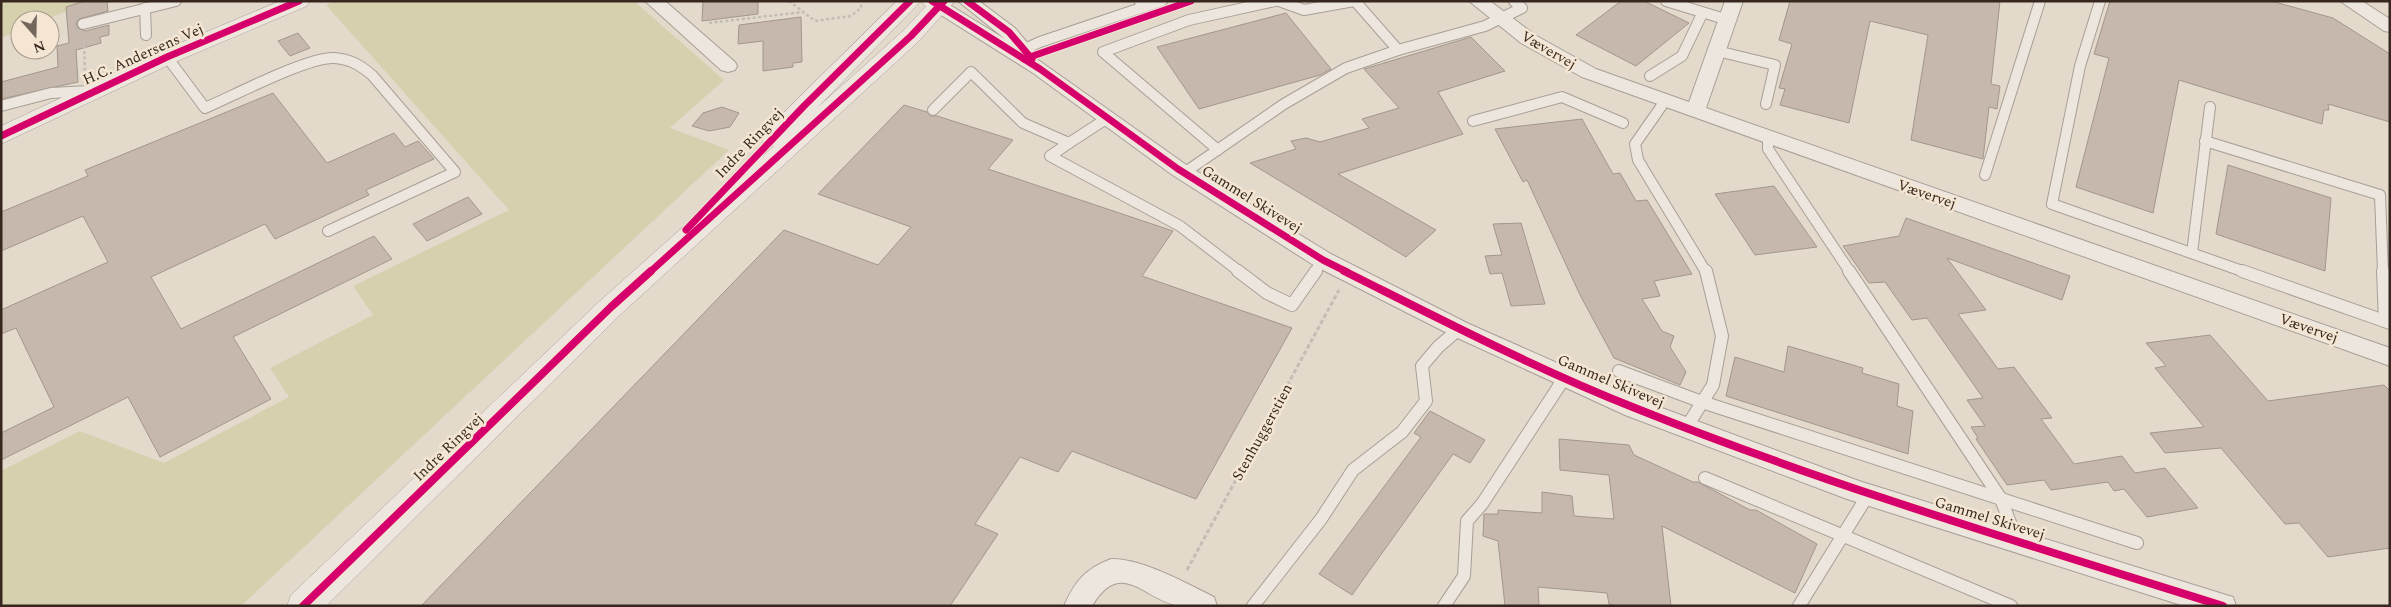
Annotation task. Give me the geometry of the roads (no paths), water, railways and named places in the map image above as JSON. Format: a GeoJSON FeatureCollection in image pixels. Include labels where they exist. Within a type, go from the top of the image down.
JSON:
{"type":"FeatureCollection","features":[{"type":"Feature","properties":{"kind":"street","name":"H.C. Andersens Vej"},"geometry":{"type":"LineString","coordinates":[[1,136],[167,57],[299,1]]}},
{"type":"Feature","properties":{"kind":"street"},"geometry":{"type":"LineString","coordinates":[[654,1],[728,66]]}},
{"type":"Feature","properties":{"kind":"street","name":"Indre Ringvej"},"geometry":{"type":"LineString","coordinates":[[611,308],[804,106],[910,1]]}},
{"type":"Feature","properties":{"kind":"street","name":"Gammel Skivevej"},"geometry":{"type":"LineString","coordinates":[[966,1],[1009,32],[1020,52]]}},
{"type":"Feature","properties":{"kind":"street","name":"Vævervej"},"geometry":{"type":"LineString","coordinates":[[1478,1],[1528,39],[1589,73],[2390,357]]}},
{"type":"Feature","properties":{"kind":"street"},"geometry":{"type":"LineString","coordinates":[[1695,112],[1734,1]]}},
{"type":"Feature","properties":{"kind":"street"},"geometry":{"type":"LineString","coordinates":[[2349,1],[2390,27]]}},
{"type":"Feature","properties":{"kind":"street","name":"Indre Ringvej"},"geometry":{"type":"LineString","coordinates":[[303,606],[611,308],[911,36],[939,3]]}},
{"type":"Feature","properties":{"kind":"street","name":"Gammel Skivevej"},"geometry":{"type":"LineString","coordinates":[[939,3],[1020,52],[1106,119],[1184,173],[1324,260],[1459,329],[1634,408],[1868,495],[2223,606]]}},
{"type":"Feature","properties":{"kind":"street"},"geometry":{"type":"LineString","coordinates":[[1077,606],[1089,584],[1105,572],[1128,570],[1202,605]]}},
{"type":"Feature","properties":{"kind":"lane"},"geometry":{"type":"LineString","coordinates":[[83,24],[176,1]]}},
{"type":"Feature","properties":{"kind":"lane"},"geometry":{"type":"LineString","coordinates":[[1020,52],[1040,42],[1142,4],[1162,1]]}},
{"type":"Feature","properties":{"kind":"lane"},"geometry":{"type":"LineString","coordinates":[[1218,150],[1103,52],[1189,20],[1275,1]]}},
{"type":"Feature","properties":{"kind":"lane"},"geometry":{"type":"LineString","coordinates":[[1279,1],[1304,10],[1354,1],[1398,50]]}},
{"type":"Feature","properties":{"kind":"lane"},"geometry":{"type":"LineString","coordinates":[[1184,173],[1284,104],[1346,68],[1398,50],[1485,26],[1522,8],[1514,1]]}},
{"type":"Feature","properties":{"kind":"lane"},"geometry":{"type":"LineString","coordinates":[[1666,1],[1702,14],[1728,20]]}},
{"type":"Feature","properties":{"kind":"lane"},"geometry":{"type":"LineString","coordinates":[[1985,174],[2014,88],[2040,1]]}},
{"type":"Feature","properties":{"kind":"lane"},"geometry":{"type":"LineString","coordinates":[[2100,1],[2080,66],[2052,204],[2387,322],[2380,195],[2205,141]]}},
{"type":"Feature","properties":{"kind":"lane"},"geometry":{"type":"LineString","coordinates":[[146,8],[146,35]]}},
{"type":"Feature","properties":{"kind":"lane"},"geometry":{"type":"LineString","coordinates":[[1650,76],[1682,56],[1702,14]]}},
{"type":"Feature","properties":{"kind":"lane"},"geometry":{"type":"LineString","coordinates":[[1717,51],[1775,65],[1766,104]]}},
{"type":"Feature","properties":{"kind":"lane","name":"H.C. Andersens Vej"},"geometry":{"type":"LineString","coordinates":[[167,57],[205,108],[302,65],[333,58],[358,63],[372,75],[455,172],[328,231]]}},
{"type":"Feature","properties":{"kind":"lane"},"geometry":{"type":"LineString","coordinates":[[933,110],[971,72],[1023,123],[1069,143]]}},
{"type":"Feature","properties":{"kind":"lane"},"geometry":{"type":"LineString","coordinates":[[1,106],[52,93],[96,90]]}},
{"type":"Feature","properties":{"kind":"lane"},"geometry":{"type":"LineString","coordinates":[[1473,121],[1562,97],[1624,124]]}},
{"type":"Feature","properties":{"kind":"lane"},"geometry":{"type":"LineString","coordinates":[[1665,101],[1635,144],[1638,160],[1706,271],[1722,336],[1713,385],[1686,428]]}},
{"type":"Feature","properties":{"kind":"lane"},"geometry":{"type":"LineString","coordinates":[[2192,253],[2210,107]]}},
{"type":"Feature","properties":{"kind":"lane"},"geometry":{"type":"LineString","coordinates":[[1106,119],[1050,156],[1180,226],[1267,293],[1292,305],[1324,260]]}},
{"type":"Feature","properties":{"kind":"lane"},"geometry":{"type":"LineString","coordinates":[[1768,138],[1768,149],[2002,499],[2017,541]]}},
{"type":"Feature","properties":{"kind":"lane"},"geometry":{"type":"LineString","coordinates":[[1253,606],[1321,518],[1353,470],[1402,432],[1426,401],[1422,366],[1438,347],[1459,329]]}},
{"type":"Feature","properties":{"kind":"lane"},"geometry":{"type":"LineString","coordinates":[[1619,371],[1702,402],[2137,543]]}},
{"type":"Feature","properties":{"kind":"lane"},"geometry":{"type":"LineString","coordinates":[[1444,606],[1464,576],[1466,521],[1482,504],[1565,377]]}},
{"type":"Feature","properties":{"kind":"lane"},"geometry":{"type":"LineString","coordinates":[[1705,478],[1843,534],[2011,606]]}},
{"type":"Feature","properties":{"kind":"lane"},"geometry":{"type":"LineString","coordinates":[[1799,606],[1868,495]]}}]}
